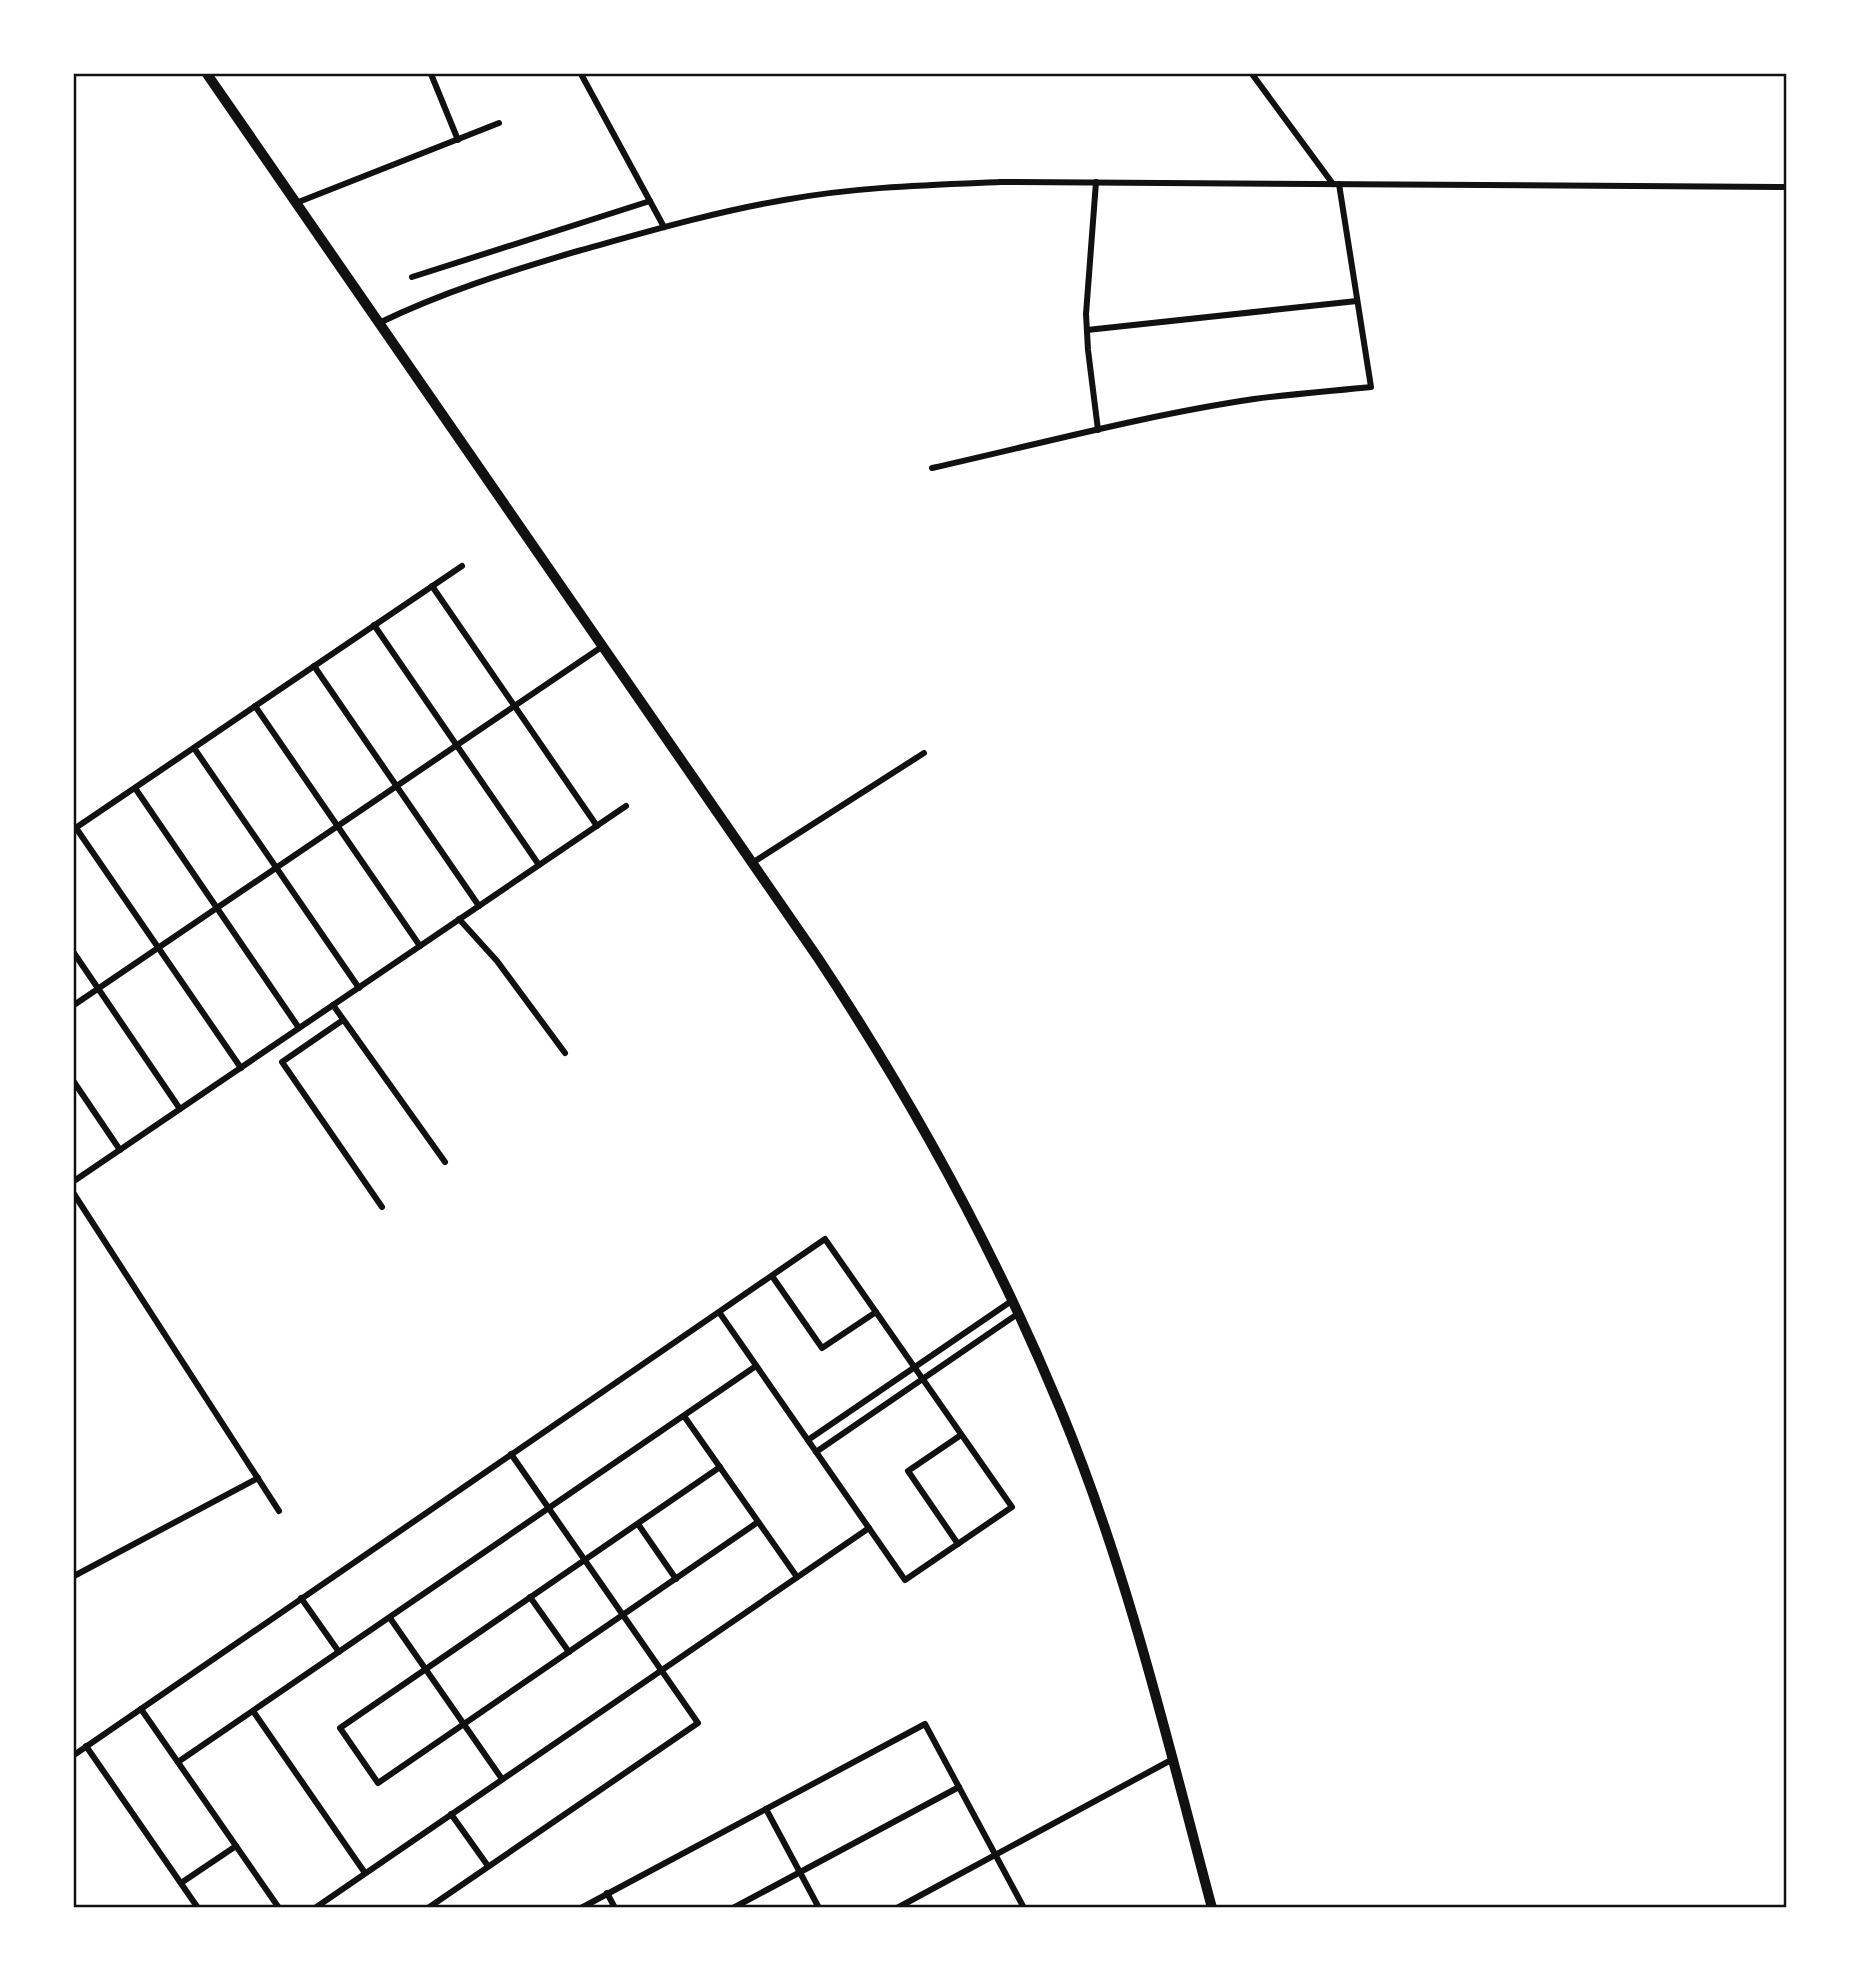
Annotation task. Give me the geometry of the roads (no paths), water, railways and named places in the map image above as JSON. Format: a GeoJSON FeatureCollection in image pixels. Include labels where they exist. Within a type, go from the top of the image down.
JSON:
{"type":"FeatureCollection","features":[{"type":"Feature","properties":{"kind":"highway"},"geometry":{"type":"LineString","coordinates":[[207,74],[848,1002],[984,1241],[1061,1409],[1104,1529],[1142,1644],[1212,1908]]}},
{"type":"Feature","properties":{"kind":"street"},"geometry":{"type":"LineString","coordinates":[[431,74],[457,140]]}},
{"type":"Feature","properties":{"kind":"street"},"geometry":{"type":"LineString","coordinates":[[581,74],[664,227]]}},
{"type":"Feature","properties":{"kind":"street"},"geometry":{"type":"LineString","coordinates":[[932,468],[1098,430],[1255,399],[1371,387],[1336,184],[1252,74]]}},
{"type":"Feature","properties":{"kind":"street"},"geometry":{"type":"LineString","coordinates":[[296,203],[499,124]]}},
{"type":"Feature","properties":{"kind":"street"},"geometry":{"type":"LineString","coordinates":[[1096,182],[1087,330],[1098,430]]}},
{"type":"Feature","properties":{"kind":"street"},"geometry":{"type":"LineString","coordinates":[[379,323],[445,293],[664,227],[785,199],[909,185],[1096,182],[1787,187]]}},
{"type":"Feature","properties":{"kind":"street"},"geometry":{"type":"LineString","coordinates":[[412,277],[650,201]]}},
{"type":"Feature","properties":{"kind":"street"},"geometry":{"type":"LineString","coordinates":[[1087,330],[1357,301]]}},
{"type":"Feature","properties":{"kind":"street"},"geometry":{"type":"LineString","coordinates":[[241,1068],[75,829],[462,566]]}},
{"type":"Feature","properties":{"kind":"street"},"geometry":{"type":"LineString","coordinates":[[432,586],[597,826]]}},
{"type":"Feature","properties":{"kind":"street"},"geometry":{"type":"LineString","coordinates":[[374,625],[539,865]]}},
{"type":"Feature","properties":{"kind":"street"},"geometry":{"type":"LineString","coordinates":[[74,1005],[603,646]]}},
{"type":"Feature","properties":{"kind":"street"},"geometry":{"type":"LineString","coordinates":[[314,666],[479,906]]}},
{"type":"Feature","properties":{"kind":"street"},"geometry":{"type":"LineString","coordinates":[[255,706],[420,946]]}},
{"type":"Feature","properties":{"kind":"street"},"geometry":{"type":"LineString","coordinates":[[194,748],[359,988]]}},
{"type":"Feature","properties":{"kind":"street"},"geometry":{"type":"LineString","coordinates":[[752,863],[924,753]]}},
{"type":"Feature","properties":{"kind":"street"},"geometry":{"type":"LineString","coordinates":[[135,788],[299,1028]]}},
{"type":"Feature","properties":{"kind":"street"},"geometry":{"type":"LineString","coordinates":[[74,1181],[626,806]]}},
{"type":"Feature","properties":{"kind":"street"},"geometry":{"type":"LineString","coordinates":[[460,919],[497,961],[565,1053]]}},
{"type":"Feature","properties":{"kind":"street"},"geometry":{"type":"LineString","coordinates":[[74,953],[180,1109]]}},
{"type":"Feature","properties":{"kind":"street"},"geometry":{"type":"LineString","coordinates":[[333,1005],[445,1162]]}},
{"type":"Feature","properties":{"kind":"street"},"geometry":{"type":"LineString","coordinates":[[343,1020],[282,1062],[382,1208]]}},
{"type":"Feature","properties":{"kind":"street"},"geometry":{"type":"LineString","coordinates":[[74,1082],[120,1150]]}},
{"type":"Feature","properties":{"kind":"street"},"geometry":{"type":"LineString","coordinates":[[74,1194],[279,1511]]}},
{"type":"Feature","properties":{"kind":"street"},"geometry":{"type":"LineString","coordinates":[[74,1755],[511,1454],[719,1312],[825,1240],[1012,1507],[905,1580],[719,1312]]}},
{"type":"Feature","properties":{"kind":"street"},"geometry":{"type":"LineString","coordinates":[[772,1276],[822,1348],[876,1312]]}},
{"type":"Feature","properties":{"kind":"street"},"geometry":{"type":"LineString","coordinates":[[808,1440],[1013,1300]]}},
{"type":"Feature","properties":{"kind":"street"},"geometry":{"type":"LineString","coordinates":[[816,1452],[1019,1313]]}},
{"type":"Feature","properties":{"kind":"street"},"geometry":{"type":"LineString","coordinates":[[178,1762],[757,1366]]}},
{"type":"Feature","properties":{"kind":"street"},"geometry":{"type":"LineString","coordinates":[[684,1416],[797,1577]]}},
{"type":"Feature","properties":{"kind":"street"},"geometry":{"type":"LineString","coordinates":[[958,1544],[908,1471],[961,1435]]}},
{"type":"Feature","properties":{"kind":"street"},"geometry":{"type":"LineString","coordinates":[[428,1908],[698,1723],[511,1454]]}},
{"type":"Feature","properties":{"kind":"street"},"geometry":{"type":"LineString","coordinates":[[720,1467],[340,1728],[378,1783],[758,1522]]}},
{"type":"Feature","properties":{"kind":"street"},"geometry":{"type":"LineString","coordinates":[[74,1576],[258,1478]]}},
{"type":"Feature","properties":{"kind":"street"},"geometry":{"type":"LineString","coordinates":[[638,1524],[676,1579]]}},
{"type":"Feature","properties":{"kind":"street"},"geometry":{"type":"LineString","coordinates":[[315,1908],[869,1528]]}},
{"type":"Feature","properties":{"kind":"street"},"geometry":{"type":"LineString","coordinates":[[530,1597],[569,1653]]}},
{"type":"Feature","properties":{"kind":"street"},"geometry":{"type":"LineString","coordinates":[[302,1598],[339,1652]]}},
{"type":"Feature","properties":{"kind":"street"},"geometry":{"type":"LineString","coordinates":[[390,1618],[502,1779]]}},
{"type":"Feature","properties":{"kind":"street"},"geometry":{"type":"LineString","coordinates":[[141,1709],[279,1908]]}},
{"type":"Feature","properties":{"kind":"street"},"geometry":{"type":"LineString","coordinates":[[253,1711],[365,1873]]}},
{"type":"Feature","properties":{"kind":"street"},"geometry":{"type":"LineString","coordinates":[[581,1908],[925,1724],[1024,1908]]}},
{"type":"Feature","properties":{"kind":"street"},"geometry":{"type":"LineString","coordinates":[[86,1746],[198,1908]]}},
{"type":"Feature","properties":{"kind":"street"},"geometry":{"type":"LineString","coordinates":[[897,1908],[1173,1759]]}},
{"type":"Feature","properties":{"kind":"street"},"geometry":{"type":"LineString","coordinates":[[733,1908],[959,1787]]}},
{"type":"Feature","properties":{"kind":"street"},"geometry":{"type":"LineString","coordinates":[[766,1809],[819,1908]]}},
{"type":"Feature","properties":{"kind":"street"},"geometry":{"type":"LineString","coordinates":[[451,1814],[488,1866]]}},
{"type":"Feature","properties":{"kind":"street"},"geometry":{"type":"LineString","coordinates":[[181,1883],[236,1846]]}},
{"type":"Feature","properties":{"kind":"street"},"geometry":{"type":"LineString","coordinates":[[607,1893],[615,1908]]}}]}
